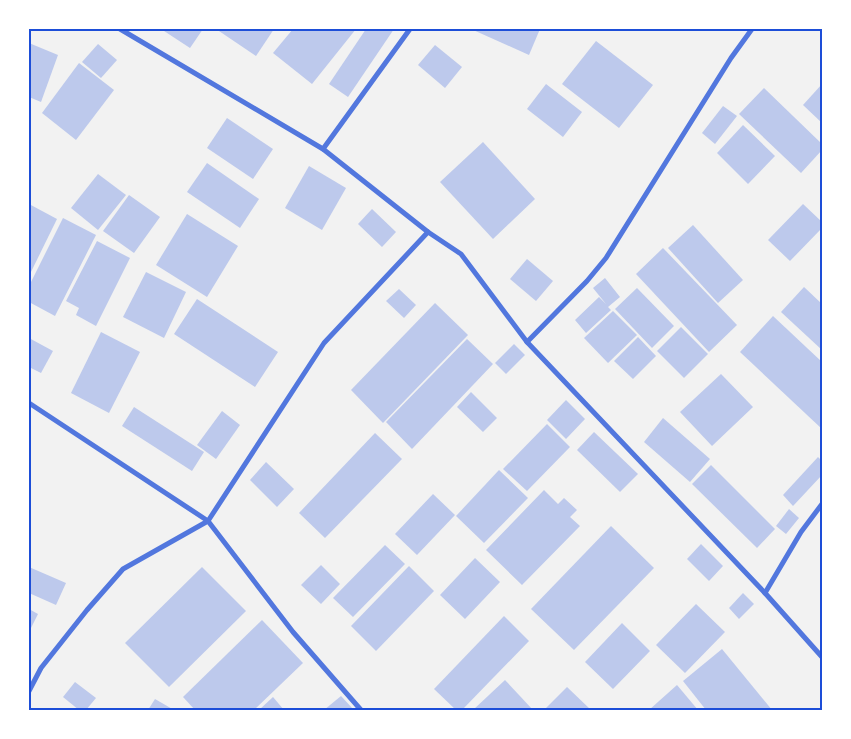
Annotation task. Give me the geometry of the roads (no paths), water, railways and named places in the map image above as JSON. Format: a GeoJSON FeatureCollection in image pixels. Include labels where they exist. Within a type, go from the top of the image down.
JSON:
{"type":"FeatureCollection","features":[{"type":"Feature","properties":{"kind":"street"},"geometry":{"type":"LineString","coordinates":[[120,29],[323,149],[428,232],[461,254],[527,342],[766,593],[822,657]]}},
{"type":"Feature","properties":{"kind":"street"},"geometry":{"type":"LineString","coordinates":[[323,149],[410,29]]}},
{"type":"Feature","properties":{"kind":"street"},"geometry":{"type":"LineString","coordinates":[[527,342],[588,281],[606,258],[731,58],[752,29]]}},
{"type":"Feature","properties":{"kind":"street"},"geometry":{"type":"LineString","coordinates":[[29,691],[41,668],[122,569],[208,521],[324,343],[428,232]]}},
{"type":"Feature","properties":{"kind":"street"},"geometry":{"type":"LineString","coordinates":[[29,403],[208,521],[293,632],[362,710]]}},
{"type":"Feature","properties":{"kind":"street"},"geometry":{"type":"LineString","coordinates":[[766,593],[801,532],[822,504]]}}]}
